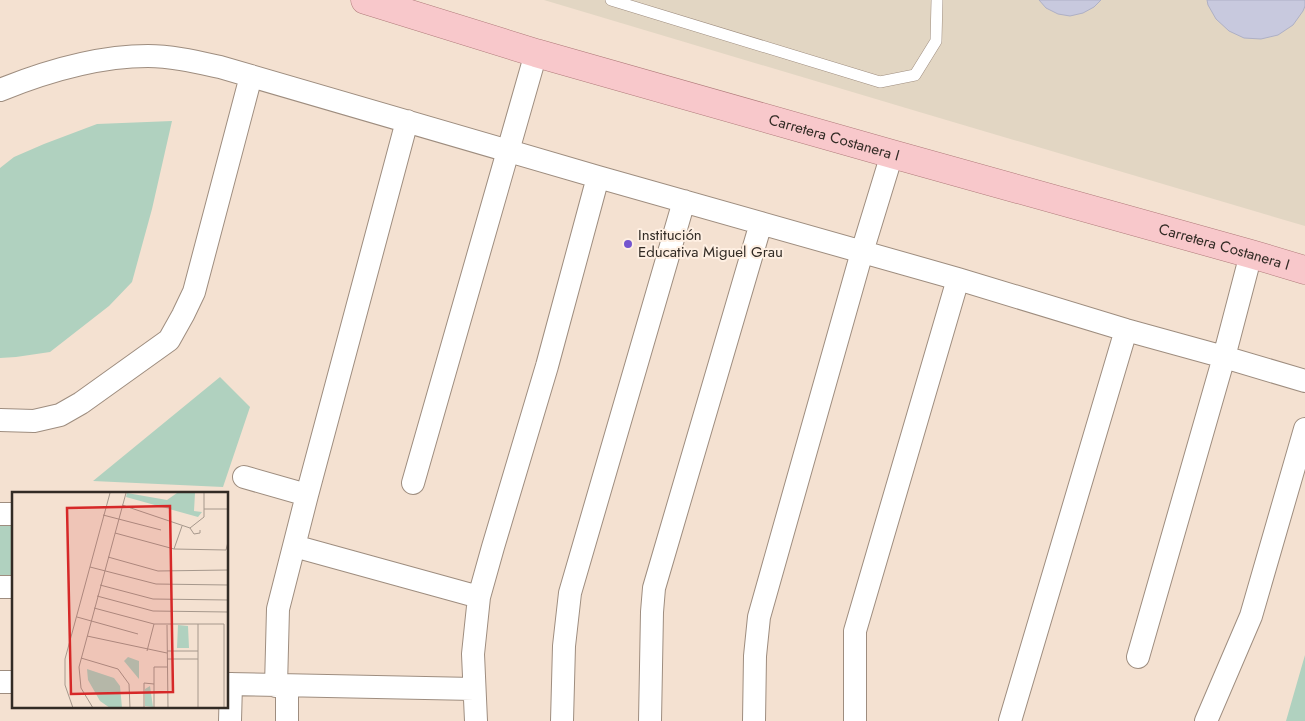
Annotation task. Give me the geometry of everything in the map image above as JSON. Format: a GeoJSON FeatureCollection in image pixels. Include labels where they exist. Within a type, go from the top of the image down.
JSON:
{"type":"FeatureCollection","features":[{"type":"Feature","properties":{"kind":"main road","name":"Carretera Costanera I"},"geometry":{"type":"LineString","coordinates":[[365,0],[536,52],[1305,270]]}},
{"type":"Feature","properties":{"kind":"street"},"geometry":{"type":"LineString","coordinates":[[413,483],[536,52]]}},
{"type":"Feature","properties":{"kind":"street"},"geometry":{"type":"LineString","coordinates":[[0,90],[36,77],[82,64],[115,58],[150,56],[220,67],[958,279],[1126,330],[1305,381]]}},
{"type":"Feature","properties":{"kind":"street"},"geometry":{"type":"LineString","coordinates":[[0,420],[34,421],[60,415],[81,403],[168,340],[194,292],[251,76]]}},
{"type":"Feature","properties":{"kind":"street"},"geometry":{"type":"LineString","coordinates":[[287,721],[281,686],[278,609],[407,120]]}},
{"type":"Feature","properties":{"kind":"street"},"geometry":{"type":"LineString","coordinates":[[754,721],[755,656],[759,617],[862,252],[892,154]]}},
{"type":"Feature","properties":{"kind":"street"},"geometry":{"type":"LineString","coordinates":[[476,721],[473,654],[479,597],[547,366],[598,176]]}},
{"type":"Feature","properties":{"kind":"street"},"geometry":{"type":"LineString","coordinates":[[562,721],[564,646],[570,593],[684,201]]}},
{"type":"Feature","properties":{"kind":"street"},"geometry":{"type":"LineString","coordinates":[[650,721],[654,588],[761,223]]}},
{"type":"Feature","properties":{"kind":"street"},"geometry":{"type":"LineString","coordinates":[[1138,657],[1224,357],[1251,254]]}},
{"type":"Feature","properties":{"kind":"street"},"geometry":{"type":"LineString","coordinates":[[855,721],[855,632],[958,279]]}},
{"type":"Feature","properties":{"kind":"street"},"geometry":{"type":"LineString","coordinates":[[1010,721],[1126,330]]}},
{"type":"Feature","properties":{"kind":"street"},"geometry":{"type":"LineString","coordinates":[[1206,721],[1251,616],[1305,430]]}},
{"type":"Feature","properties":{"kind":"street"},"geometry":{"type":"LineString","coordinates":[[244,477],[307,495]]}},
{"type":"Feature","properties":{"kind":"street"},"geometry":{"type":"LineString","coordinates":[[294,546],[479,597]]}},
{"type":"Feature","properties":{"kind":"street"},"geometry":{"type":"LineString","coordinates":[[230,721],[229,684],[474,689]]}},
{"type":"Feature","properties":{"kind":"lane"},"geometry":{"type":"LineString","coordinates":[[611,0],[880,82],[915,75],[936,41],[937,0]]}},
{"type":"Feature","properties":{"kind":"shaded area"},"geometry":{"type":"Polygon","coordinates":[[[544,0],[1305,0],[1305,226],[916,111],[544,0]]]}},
{"type":"Feature","properties":{"kind":"green space"},"geometry":{"type":"Polygon","coordinates":[[[172,121],[152,209],[132,282],[109,306],[50,352],[0,358],[0,168],[14,157],[97,124],[172,121]]]}},
{"type":"Feature","properties":{"kind":"green space"},"geometry":{"type":"Polygon","coordinates":[[[220,377],[250,407],[223,487],[93,481],[220,377]]]}},
{"type":"Feature","properties":{"kind":"green space"},"geometry":{"type":"Polygon","coordinates":[[[0,523],[12,524],[12,580],[0,580],[0,523]]]}},
{"type":"Feature","properties":{"kind":"green space"},"geometry":{"type":"Polygon","coordinates":[[[1305,655],[1305,721],[1286,721],[1305,655]]]}},
{"type":"Feature","properties":{"kind":"building"},"geometry":{"type":"Polygon","coordinates":[[[1039,0],[1101,0],[1094,7],[1083,13],[1070,16],[1058,14],[1046,8],[1039,0]]]}},
{"type":"Feature","properties":{"kind":"building"},"geometry":{"type":"Polygon","coordinates":[[[1207,0],[1305,0],[1305,6],[1293,25],[1278,35],[1261,39],[1244,38],[1229,31],[1216,19],[1207,0]]]}},
{"type":"Feature","properties":{"kind":"place","name":"Institución Educativa Miguel Grau"},"geometry":{"type":"Point","coordinates":[628,244]}}]}
